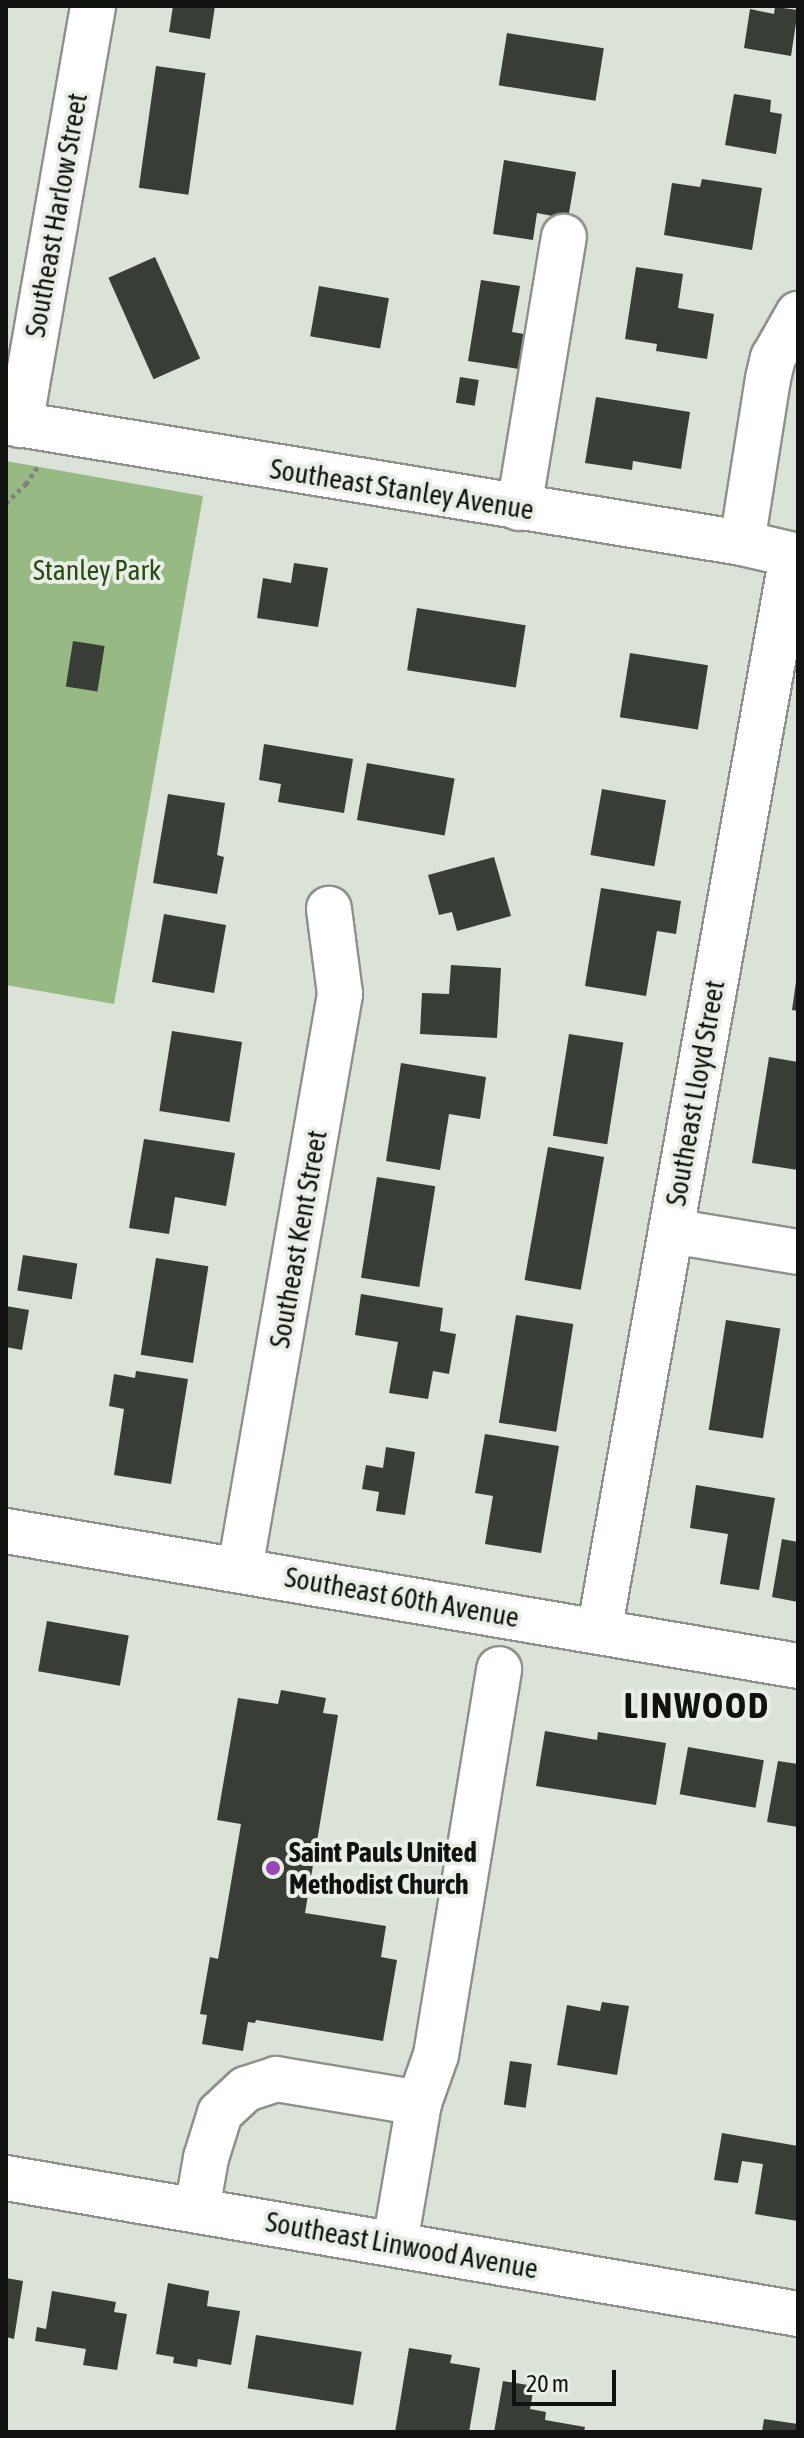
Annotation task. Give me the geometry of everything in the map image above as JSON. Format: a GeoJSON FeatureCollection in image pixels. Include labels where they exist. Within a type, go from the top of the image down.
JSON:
{"type":"FeatureCollection","features":[{"type":"Feature","properties":{"kind":"street","name":"Southeast Harlow Street"},"geometry":{"type":"LineString","coordinates":[[13,423],[93,6]]}},
{"type":"Feature","properties":{"kind":"street"},"geometry":{"type":"LineString","coordinates":[[519,508],[564,237]]}},
{"type":"Feature","properties":{"kind":"street"},"geometry":{"type":"LineString","coordinates":[[742,543],[770,368],[798,314]]}},
{"type":"Feature","properties":{"kind":"street","name":"Southeast Stanley Avenue"},"geometry":{"type":"LineString","coordinates":[[13,423],[742,543],[795,556]]}},
{"type":"Feature","properties":{"kind":"street","name":"Southeast Lloyd Street"},"geometry":{"type":"LineString","coordinates":[[599,1632],[795,556]]}},
{"type":"Feature","properties":{"kind":"street","name":"Southeast Kent Street"},"geometry":{"type":"LineString","coordinates":[[240,1569],[340,994],[329,909]]}},
{"type":"Feature","properties":{"kind":"street"},"geometry":{"type":"LineString","coordinates":[[671,1231],[798,1252]]}},
{"type":"Feature","properties":{"kind":"street","name":"Southeast 60th Avenue"},"geometry":{"type":"LineString","coordinates":[[6,1531],[798,1666]]}},
{"type":"Feature","properties":{"kind":"street"},"geometry":{"type":"LineString","coordinates":[[395,2244],[419,2103],[436,2055],[499,1669]]}},
{"type":"Feature","properties":{"kind":"street"},"geometry":{"type":"LineString","coordinates":[[197,2210],[206,2158],[220,2113],[246,2089],[276,2079],[419,2103]]}},
{"type":"Feature","properties":{"kind":"street","name":"Southeast Linwood Avenue"},"geometry":{"type":"LineString","coordinates":[[6,2178],[798,2314]]}},
{"type":"Feature","properties":{"kind":"green space","name":"Stanley Park"},"geometry":{"type":"Polygon","coordinates":[[[6,461],[203,496],[114,1004],[6,985],[6,461]]]}},
{"type":"Feature","properties":{"kind":"building"},"geometry":{"type":"Polygon","coordinates":[[[173,6],[215,6],[210,39],[169,32],[173,6]]]}},
{"type":"Feature","properties":{"kind":"building"},"geometry":{"type":"Polygon","coordinates":[[[775,7],[798,10],[791,56],[744,48],[750,9],[774,14],[775,7]]]}},
{"type":"Feature","properties":{"kind":"building"},"geometry":{"type":"Polygon","coordinates":[[[507,33],[604,48],[596,101],[499,85],[507,33]]]}},
{"type":"Feature","properties":{"kind":"building"},"geometry":{"type":"Polygon","coordinates":[[[156,66],[206,73],[188,195],[139,188],[156,66]]]}},
{"type":"Feature","properties":{"kind":"building"},"geometry":{"type":"Polygon","coordinates":[[[734,94],[771,100],[770,112],[782,114],[776,154],[725,145],[734,94]]]}},
{"type":"Feature","properties":{"kind":"building"},"geometry":{"type":"Polygon","coordinates":[[[504,160],[576,172],[568,219],[537,213],[533,240],[493,234],[504,160]]]}},
{"type":"Feature","properties":{"kind":"building"},"geometry":{"type":"Polygon","coordinates":[[[702,179],[762,188],[752,250],[664,235],[672,183],[700,187],[702,179]]]}},
{"type":"Feature","properties":{"kind":"building"},"geometry":{"type":"Polygon","coordinates":[[[155,257],[200,358],[154,379],[108,278],[155,257]]]}},
{"type":"Feature","properties":{"kind":"building"},"geometry":{"type":"Polygon","coordinates":[[[636,267],[683,274],[678,308],[714,314],[707,359],[656,351],[657,344],[625,339],[636,267]]]}},
{"type":"Feature","properties":{"kind":"building"},"geometry":{"type":"Polygon","coordinates":[[[481,280],[520,286],[512,332],[524,334],[519,369],[468,361],[481,280]]]}},
{"type":"Feature","properties":{"kind":"building"},"geometry":{"type":"Polygon","coordinates":[[[319,286],[389,298],[380,349],[310,336],[319,286]]]}},
{"type":"Feature","properties":{"kind":"building"},"geometry":{"type":"Polygon","coordinates":[[[460,377],[479,380],[475,406],[456,403],[460,377]]]}},
{"type":"Feature","properties":{"kind":"building"},"geometry":{"type":"Polygon","coordinates":[[[596,397],[690,412],[681,469],[633,461],[632,470],[585,463],[596,397]]]}},
{"type":"Feature","properties":{"kind":"building"},"geometry":{"type":"Polygon","coordinates":[[[294,563],[328,568],[318,627],[257,618],[263,578],[291,583],[294,563]]]}},
{"type":"Feature","properties":{"kind":"building"},"geometry":{"type":"Polygon","coordinates":[[[417,608],[526,625],[516,687],[407,670],[417,608]]]}},
{"type":"Feature","properties":{"kind":"building"},"geometry":{"type":"Polygon","coordinates":[[[73,641],[105,646],[97,691],[66,686],[73,641]]]}},
{"type":"Feature","properties":{"kind":"building"},"geometry":{"type":"Polygon","coordinates":[[[630,653],[708,665],[698,730],[620,717],[630,653]]]}},
{"type":"Feature","properties":{"kind":"building"},"geometry":{"type":"Polygon","coordinates":[[[264,744],[353,759],[344,813],[278,802],[281,784],[259,780],[264,744]]]}},
{"type":"Feature","properties":{"kind":"building"},"geometry":{"type":"Polygon","coordinates":[[[367,763],[455,778],[445,836],[357,820],[367,763]]]}},
{"type":"Feature","properties":{"kind":"building"},"geometry":{"type":"Polygon","coordinates":[[[602,789],[666,800],[654,866],[590,855],[602,789]]]}},
{"type":"Feature","properties":{"kind":"building"},"geometry":{"type":"Polygon","coordinates":[[[168,794],[225,803],[217,855],[224,857],[217,894],[153,883],[168,794]]]}},
{"type":"Feature","properties":{"kind":"building"},"geometry":{"type":"Polygon","coordinates":[[[494,857],[511,916],[457,931],[452,912],[439,915],[428,875],[494,857]]]}},
{"type":"Feature","properties":{"kind":"building"},"geometry":{"type":"Polygon","coordinates":[[[601,888],[681,901],[676,934],[657,931],[646,996],[585,986],[601,888]]]}},
{"type":"Feature","properties":{"kind":"building"},"geometry":{"type":"Polygon","coordinates":[[[164,914],[226,925],[214,993],[152,982],[164,914]]]}},
{"type":"Feature","properties":{"kind":"building"},"geometry":{"type":"Polygon","coordinates":[[[451,965],[501,968],[497,1038],[420,1034],[422,993],[449,994],[451,965]]]}},
{"type":"Feature","properties":{"kind":"building"},"geometry":{"type":"Polygon","coordinates":[[[798,982],[798,1011],[792,1010],[798,982]]]}},
{"type":"Feature","properties":{"kind":"building"},"geometry":{"type":"Polygon","coordinates":[[[172,1031],[242,1042],[229,1122],[159,1111],[172,1031]]]}},
{"type":"Feature","properties":{"kind":"building"},"geometry":{"type":"Polygon","coordinates":[[[569,1034],[623,1043],[607,1144],[553,1136],[569,1034]]]}},
{"type":"Feature","properties":{"kind":"building"},"geometry":{"type":"Polygon","coordinates":[[[769,1057],[798,1062],[798,1170],[752,1163],[769,1057]]]}},
{"type":"Feature","properties":{"kind":"building"},"geometry":{"type":"Polygon","coordinates":[[[401,1063],[486,1077],[480,1119],[449,1114],[440,1170],[386,1161],[401,1063]]]}},
{"type":"Feature","properties":{"kind":"building"},"geometry":{"type":"Polygon","coordinates":[[[144,1139],[235,1153],[226,1206],[175,1197],[169,1234],[129,1228],[144,1139]]]}},
{"type":"Feature","properties":{"kind":"building"},"geometry":{"type":"Polygon","coordinates":[[[548,1147],[604,1157],[581,1290],[525,1280],[548,1147]]]}},
{"type":"Feature","properties":{"kind":"building"},"geometry":{"type":"Polygon","coordinates":[[[377,1177],[435,1186],[419,1287],[361,1278],[377,1177]]]}},
{"type":"Feature","properties":{"kind":"building"},"geometry":{"type":"Polygon","coordinates":[[[23,1255],[77,1264],[72,1299],[17,1291],[23,1255]]]}},
{"type":"Feature","properties":{"kind":"building"},"geometry":{"type":"Polygon","coordinates":[[[156,1258],[208,1266],[193,1363],[141,1355],[156,1258]]]}},
{"type":"Feature","properties":{"kind":"building"},"geometry":{"type":"Polygon","coordinates":[[[361,1294],[443,1308],[440,1331],[456,1334],[449,1374],[433,1371],[428,1399],[389,1393],[398,1342],[355,1335],[361,1294]]]}},
{"type":"Feature","properties":{"kind":"building"},"geometry":{"type":"Polygon","coordinates":[[[6,1306],[29,1310],[22,1350],[6,1347],[6,1306]]]}},
{"type":"Feature","properties":{"kind":"building"},"geometry":{"type":"Polygon","coordinates":[[[516,1315],[573,1324],[556,1432],[499,1423],[516,1315]]]}},
{"type":"Feature","properties":{"kind":"building"},"geometry":{"type":"Polygon","coordinates":[[[726,1320],[780,1329],[763,1438],[709,1430],[726,1320]]]}},
{"type":"Feature","properties":{"kind":"building"},"geometry":{"type":"Polygon","coordinates":[[[136,1371],[188,1379],[171,1484],[114,1475],[124,1409],[109,1406],[114,1374],[135,1378],[136,1371]]]}},
{"type":"Feature","properties":{"kind":"building"},"geometry":{"type":"Polygon","coordinates":[[[485,1434],[559,1446],[541,1553],[485,1544],[493,1496],[475,1493],[485,1434]]]}},
{"type":"Feature","properties":{"kind":"building"},"geometry":{"type":"Polygon","coordinates":[[[386,1447],[415,1452],[405,1515],[376,1511],[379,1492],[362,1489],[366,1465],[383,1468],[386,1447]]]}},
{"type":"Feature","properties":{"kind":"building"},"geometry":{"type":"Polygon","coordinates":[[[696,1485],[775,1498],[759,1590],[720,1584],[728,1534],[690,1528],[696,1485]]]}},
{"type":"Feature","properties":{"kind":"building"},"geometry":{"type":"Polygon","coordinates":[[[782,1539],[798,1542],[798,1602],[772,1597],[782,1539]]]}},
{"type":"Feature","properties":{"kind":"building"},"geometry":{"type":"Polygon","coordinates":[[[47,1621],[129,1635],[120,1686],[38,1671],[47,1621]]]}},
{"type":"Feature","properties":{"kind":"building","name":"Saint Pauls United Methodist Church"},"geometry":{"type":"Polygon","coordinates":[[[281,1690],[326,1698],[323,1713],[338,1715],[305,1913],[386,1926],[381,1957],[397,1960],[383,2041],[256,2020],[255,2023],[248,2022],[243,2051],[202,2044],[207,2015],[200,2014],[210,1957],[218,1959],[241,1824],[217,1820],[238,1698],[278,1704],[281,1690]]]}},
{"type":"Feature","properties":{"kind":"building"},"geometry":{"type":"Polygon","coordinates":[[[545,1731],[597,1740],[598,1732],[666,1743],[656,1805],[536,1786],[545,1731]]]}},
{"type":"Feature","properties":{"kind":"building"},"geometry":{"type":"Polygon","coordinates":[[[688,1747],[764,1760],[755,1808],[680,1794],[688,1747]]]}},
{"type":"Feature","properties":{"kind":"building"},"geometry":{"type":"Polygon","coordinates":[[[778,1761],[798,1764],[798,1827],[767,1822],[778,1761]]]}},
{"type":"Feature","properties":{"kind":"building"},"geometry":{"type":"Polygon","coordinates":[[[602,2002],[629,2006],[617,2075],[557,2065],[567,2005],[600,2011],[602,2002]]]}},
{"type":"Feature","properties":{"kind":"building"},"geometry":{"type":"Polygon","coordinates":[[[510,2061],[532,2064],[526,2108],[504,2105],[510,2061]]]}},
{"type":"Feature","properties":{"kind":"building"},"geometry":{"type":"Polygon","coordinates":[[[722,2133],[798,2146],[798,2221],[755,2214],[763,2164],[742,2161],[738,2183],[714,2180],[722,2133]]]}},
{"type":"Feature","properties":{"kind":"building"},"geometry":{"type":"Polygon","coordinates":[[[6,2278],[23,2281],[14,2339],[6,2337],[6,2278]]]}},
{"type":"Feature","properties":{"kind":"building"},"geometry":{"type":"Polygon","coordinates":[[[168,2283],[209,2291],[207,2306],[240,2311],[231,2365],[198,2359],[197,2367],[173,2363],[174,2357],[156,2354],[168,2283]]]}},
{"type":"Feature","properties":{"kind":"building"},"geometry":{"type":"Polygon","coordinates":[[[52,2291],[116,2302],[114,2312],[127,2314],[117,2370],[83,2365],[86,2349],[35,2341],[37,2327],[46,2329],[52,2291]]]}},
{"type":"Feature","properties":{"kind":"building"},"geometry":{"type":"Polygon","coordinates":[[[256,2335],[362,2352],[353,2405],[248,2388],[256,2335]]]}},
{"type":"Feature","properties":{"kind":"building"},"geometry":{"type":"Polygon","coordinates":[[[409,2348],[452,2355],[450,2363],[480,2368],[469,2432],[395,2432],[409,2348]]]}},
{"type":"Feature","properties":{"kind":"building"},"geometry":{"type":"Polygon","coordinates":[[[503,2381],[534,2386],[530,2409],[546,2412],[545,2420],[585,2427],[584,2432],[494,2432],[503,2381]]]}},
{"type":"Feature","properties":{"kind":"building"},"geometry":{"type":"Polygon","coordinates":[[[764,2419],[798,2424],[798,2432],[762,2432],[764,2419]]]}},
{"type":"Feature","properties":{"kind":"place","name":"Saint Pauls United Methodist Church"},"geometry":{"type":"Point","coordinates":[273,1868]}},
{"type":"Feature","properties":{"kind":"district","name":"LINWOOD"},"geometry":{"type":"Point","coordinates":[697,1706]}}]}
